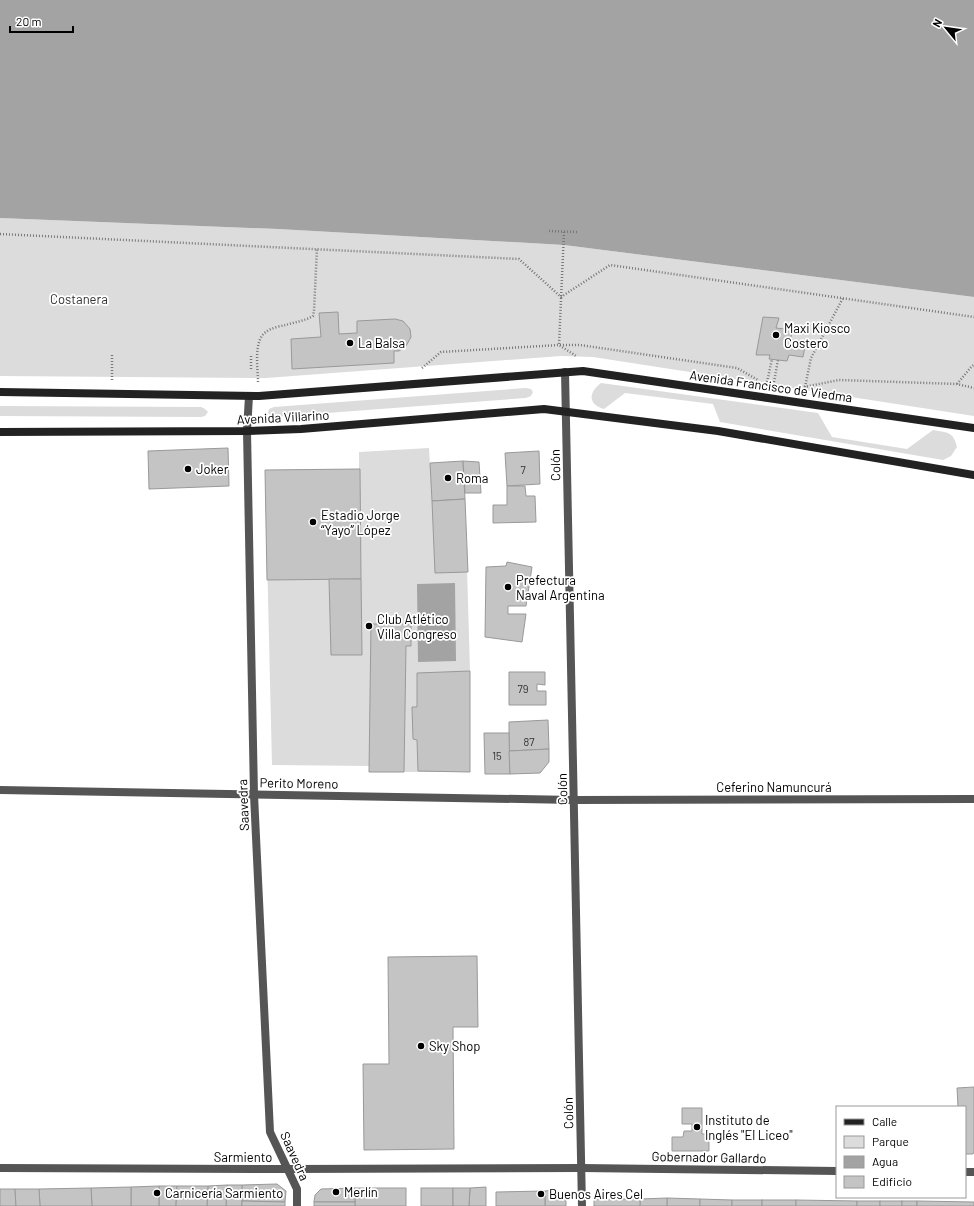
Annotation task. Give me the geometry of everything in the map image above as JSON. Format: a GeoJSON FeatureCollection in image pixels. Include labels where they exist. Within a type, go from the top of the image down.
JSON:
{"type":"FeatureCollection","features":[{"type":"Feature","properties":{"kind":"main road","name":"Avenida Francisco de Viedma"},"geometry":{"type":"LineString","coordinates":[[565,372],[583,371],[974,428]]}},
{"type":"Feature","properties":{"kind":"main road","name":"Avenida Villarino"},"geometry":{"type":"LineString","coordinates":[[0,392],[259,396],[565,372]]}},
{"type":"Feature","properties":{"kind":"main road","name":"Avenida Villarino"},"geometry":{"type":"LineString","coordinates":[[0,432],[247,431],[301,429],[544,409],[566,412]]}},
{"type":"Feature","properties":{"kind":"main road"},"geometry":{"type":"LineString","coordinates":[[566,412],[718,431],[974,474]]}},
{"type":"Feature","properties":{"kind":"street","name":"Colón"},"geometry":{"type":"LineString","coordinates":[[565,372],[582,1206]]}},
{"type":"Feature","properties":{"kind":"street","name":"Saavedra"},"geometry":{"type":"LineString","coordinates":[[249,396],[247,431],[254,795],[270,1132],[297,1189],[296,1206]]}},
{"type":"Feature","properties":{"kind":"street","name":"Perito Moreno"},"geometry":{"type":"LineString","coordinates":[[0,790],[574,800]]}},
{"type":"Feature","properties":{"kind":"street","name":"Ceferino Namuncurá"},"geometry":{"type":"LineString","coordinates":[[574,800],[974,799]]}},
{"type":"Feature","properties":{"kind":"street","name":"Sarmiento"},"geometry":{"type":"LineString","coordinates":[[0,1168],[288,1170],[581,1168]]}},
{"type":"Feature","properties":{"kind":"street","name":"Gobernador Gallardo"},"geometry":{"type":"LineString","coordinates":[[581,1168],[836,1171]]}},
{"type":"Feature","properties":{"kind":"path"},"geometry":{"type":"LineString","coordinates":[[549,231],[579,232]]}},
{"type":"Feature","properties":{"kind":"path"},"geometry":{"type":"LineString","coordinates":[[559,345],[564,232]]}},
{"type":"Feature","properties":{"kind":"path"},"geometry":{"type":"LineString","coordinates":[[0,234],[317,248],[519,259],[561,297]]}},
{"type":"Feature","properties":{"kind":"path"},"geometry":{"type":"LineString","coordinates":[[259,396],[258,344],[260,338],[266,332],[284,325],[308,319],[312,316],[314,311],[317,248]]}},
{"type":"Feature","properties":{"kind":"path"},"geometry":{"type":"LineString","coordinates":[[561,297],[610,265],[974,317]]}},
{"type":"Feature","properties":{"kind":"path"},"geometry":{"type":"LineString","coordinates":[[805,387],[811,358],[843,298]]}},
{"type":"Feature","properties":{"kind":"path"},"geometry":{"type":"LineString","coordinates":[[251,355],[251,369]]}},
{"type":"Feature","properties":{"kind":"path"},"geometry":{"type":"LineString","coordinates":[[112,356],[112,382]]}},
{"type":"Feature","properties":{"kind":"path"},"geometry":{"type":"LineString","coordinates":[[767,382],[772,360]]}},
{"type":"Feature","properties":{"kind":"path"},"geometry":{"type":"LineString","coordinates":[[774,382],[778,360]]}},
{"type":"Feature","properties":{"kind":"path"},"geometry":{"type":"LineString","coordinates":[[957,384],[974,365]]}},
{"type":"Feature","properties":{"kind":"green space","name":"Costanera"},"geometry":{"type":"Polygon","coordinates":[[[0,218],[278,229],[564,245],[974,297],[974,416],[593,357],[561,356],[266,378],[0,376],[0,218]]]}},
{"type":"Feature","properties":{"kind":"green space"},"geometry":{"type":"Polygon","coordinates":[[[601,383],[818,413],[832,437],[907,449],[933,430],[952,435],[957,447],[951,456],[943,460],[720,422],[713,404],[625,393],[604,409],[598,407],[592,401],[592,394],[594,390],[601,383]]]}},
{"type":"Feature","properties":{"kind":"green space"},"geometry":{"type":"Polygon","coordinates":[[[526,388],[531,389],[533,392],[531,396],[526,398],[274,417],[268,413],[269,409],[274,407],[526,388]]]}},
{"type":"Feature","properties":{"kind":"green space"},"geometry":{"type":"Polygon","coordinates":[[[0,406],[201,407],[208,412],[205,416],[201,417],[0,416],[0,406]]]}},
{"type":"Feature","properties":{"kind":"green space","name":"Club Atlético Villa Congreso"},"geometry":{"type":"Polygon","coordinates":[[[429,448],[432,501],[465,499],[470,671],[470,772],[369,772],[369,766],[272,765],[265,470],[359,469],[359,452],[429,448]]]}},
{"type":"Feature","properties":{"kind":"water"},"geometry":{"type":"Polygon","coordinates":[[[0,0],[974,0],[974,297],[564,245],[278,229],[0,218],[0,0]]]}},
{"type":"Feature","properties":{"kind":"water"},"geometry":{"type":"Polygon","coordinates":[[[455,583],[456,661],[418,662],[417,584],[455,583]]]}},
{"type":"Feature","properties":{"kind":"building","name":"La Balsa"},"geometry":{"type":"Polygon","coordinates":[[[338,312],[339,334],[357,333],[357,321],[395,319],[403,321],[410,329],[411,337],[406,346],[399,351],[394,351],[394,363],[292,369],[291,339],[321,337],[319,313],[338,312]]]}},
{"type":"Feature","properties":{"kind":"building","name":"Maxi Kiosco Costero"},"geometry":{"type":"Polygon","coordinates":[[[763,317],[779,318],[776,328],[793,330],[790,340],[806,341],[803,357],[789,355],[787,361],[769,359],[770,355],[756,355],[763,317]]]}},
{"type":"Feature","properties":{"kind":"building","name":"Joker"},"geometry":{"type":"Polygon","coordinates":[[[228,448],[229,486],[149,489],[148,451],[228,448]]]}},
{"type":"Feature","properties":{"kind":"building"},"geometry":{"type":"Polygon","coordinates":[[[539,451],[540,484],[507,486],[505,453],[539,451]]]}},
{"type":"Feature","properties":{"kind":"building","name":"Roma"},"geometry":{"type":"Polygon","coordinates":[[[463,461],[465,499],[432,501],[430,463],[463,461]]]}},
{"type":"Feature","properties":{"kind":"building"},"geometry":{"type":"Polygon","coordinates":[[[463,461],[479,462],[481,493],[465,493],[463,461]]]}},
{"type":"Feature","properties":{"kind":"building","name":"Estadio Jorge “Yayo” López"},"geometry":{"type":"Polygon","coordinates":[[[360,469],[361,579],[267,580],[265,470],[360,469]]]}},
{"type":"Feature","properties":{"kind":"building"},"geometry":{"type":"Polygon","coordinates":[[[507,486],[525,486],[526,496],[535,496],[536,522],[493,523],[493,505],[507,505],[507,486]]]}},
{"type":"Feature","properties":{"kind":"building"},"geometry":{"type":"Polygon","coordinates":[[[465,499],[468,572],[435,573],[432,501],[465,499]]]}},
{"type":"Feature","properties":{"kind":"building","name":"Prefectura Naval Argentina"},"geometry":{"type":"Polygon","coordinates":[[[507,562],[532,567],[526,606],[508,606],[508,614],[526,614],[522,642],[485,637],[486,567],[506,566],[507,562]]]}},
{"type":"Feature","properties":{"kind":"building"},"geometry":{"type":"Polygon","coordinates":[[[329,579],[361,579],[362,655],[331,655],[329,579]]]}},
{"type":"Feature","properties":{"kind":"building"},"geometry":{"type":"Polygon","coordinates":[[[371,624],[411,624],[411,646],[406,646],[404,772],[369,772],[371,624]]]}},
{"type":"Feature","properties":{"kind":"building"},"geometry":{"type":"Polygon","coordinates":[[[470,671],[470,772],[418,771],[417,740],[413,739],[412,707],[417,707],[417,673],[470,671]]]}},
{"type":"Feature","properties":{"kind":"building"},"geometry":{"type":"Polygon","coordinates":[[[509,672],[545,672],[545,685],[537,684],[537,691],[546,691],[546,705],[509,705],[509,672]]]}},
{"type":"Feature","properties":{"kind":"building"},"geometry":{"type":"Polygon","coordinates":[[[548,720],[549,749],[509,751],[509,722],[548,720]]]}},
{"type":"Feature","properties":{"kind":"building"},"geometry":{"type":"Polygon","coordinates":[[[484,733],[509,733],[510,774],[485,774],[484,733]]]}},
{"type":"Feature","properties":{"kind":"building"},"geometry":{"type":"Polygon","coordinates":[[[549,749],[549,762],[540,773],[510,774],[509,751],[549,749]]]}},
{"type":"Feature","properties":{"kind":"building","name":"Sky Shop"},"geometry":{"type":"Polygon","coordinates":[[[477,956],[478,1027],[453,1027],[454,1149],[364,1150],[363,1064],[389,1064],[388,957],[477,956]]]}},
{"type":"Feature","properties":{"kind":"building"},"geometry":{"type":"Polygon","coordinates":[[[974,1087],[973,1154],[966,1154],[966,1106],[958,1106],[957,1088],[974,1087]]]}},
{"type":"Feature","properties":{"kind":"building","name":"Instituto de Inglés \"El Liceo\""},"geometry":{"type":"Polygon","coordinates":[[[682,1108],[702,1108],[702,1134],[709,1134],[709,1151],[672,1151],[672,1137],[683,1137],[684,1131],[692,1131],[692,1124],[682,1124],[682,1108]]]}},
{"type":"Feature","properties":{"kind":"building"},"geometry":{"type":"Polygon","coordinates":[[[277,1184],[286,1191],[285,1202],[242,1201],[242,1185],[277,1184]]]}},
{"type":"Feature","properties":{"kind":"building"},"geometry":{"type":"Polygon","coordinates":[[[227,1185],[242,1185],[242,1206],[226,1206],[227,1185]]]}},
{"type":"Feature","properties":{"kind":"building"},"geometry":{"type":"Polygon","coordinates":[[[227,1185],[226,1206],[207,1206],[208,1186],[227,1185]]]}},
{"type":"Feature","properties":{"kind":"building"},"geometry":{"type":"Polygon","coordinates":[[[159,1186],[177,1186],[176,1206],[159,1206],[159,1186]]]}},
{"type":"Feature","properties":{"kind":"building"},"geometry":{"type":"Polygon","coordinates":[[[159,1186],[159,1206],[131,1206],[131,1187],[159,1186]]]}},
{"type":"Feature","properties":{"kind":"building"},"geometry":{"type":"Polygon","coordinates":[[[177,1186],[208,1186],[207,1206],[176,1206],[177,1186]]]}},
{"type":"Feature","properties":{"kind":"building"},"geometry":{"type":"Polygon","coordinates":[[[131,1187],[131,1206],[92,1206],[91,1188],[131,1187]]]}},
{"type":"Feature","properties":{"kind":"building"},"geometry":{"type":"Polygon","coordinates":[[[486,1187],[486,1206],[469,1206],[470,1188],[486,1187]]]}},
{"type":"Feature","properties":{"kind":"building"},"geometry":{"type":"Polygon","coordinates":[[[91,1188],[92,1206],[40,1206],[39,1189],[91,1188]]]}},
{"type":"Feature","properties":{"kind":"building"},"geometry":{"type":"Polygon","coordinates":[[[355,1188],[406,1188],[406,1206],[355,1206],[355,1188]]]}},
{"type":"Feature","properties":{"kind":"building","name":"Merlín"},"geometry":{"type":"Polygon","coordinates":[[[355,1188],[355,1202],[314,1202],[315,1195],[321,1189],[355,1188]]]}},
{"type":"Feature","properties":{"kind":"building"},"geometry":{"type":"Polygon","coordinates":[[[421,1188],[453,1188],[453,1206],[421,1206],[421,1188]]]}},
{"type":"Feature","properties":{"kind":"building"},"geometry":{"type":"Polygon","coordinates":[[[453,1188],[470,1188],[469,1206],[453,1206],[453,1188]]]}},
{"type":"Feature","properties":{"kind":"building"},"geometry":{"type":"Polygon","coordinates":[[[0,1189],[15,1189],[16,1206],[0,1206],[0,1189]]]}},
{"type":"Feature","properties":{"kind":"building"},"geometry":{"type":"Polygon","coordinates":[[[15,1189],[39,1189],[40,1206],[16,1206],[15,1189]]]}},
{"type":"Feature","properties":{"kind":"building"},"geometry":{"type":"Polygon","coordinates":[[[555,1190],[566,1201],[566,1206],[545,1206],[545,1191],[555,1190]]]}},
{"type":"Feature","properties":{"kind":"building"},"geometry":{"type":"Polygon","coordinates":[[[545,1191],[545,1206],[496,1206],[496,1192],[545,1191]]]}},
{"type":"Feature","properties":{"kind":"building"},"geometry":{"type":"Polygon","coordinates":[[[667,1198],[700,1199],[700,1206],[667,1206],[667,1198]]]}},
{"type":"Feature","properties":{"kind":"building"},"geometry":{"type":"Polygon","coordinates":[[[667,1198],[667,1206],[640,1206],[640,1199],[667,1198]]]}},
{"type":"Feature","properties":{"kind":"building"},"geometry":{"type":"Polygon","coordinates":[[[594,1199],[640,1199],[640,1206],[594,1206],[594,1199]]]}},
{"type":"Feature","properties":{"kind":"building"},"geometry":{"type":"Polygon","coordinates":[[[700,1199],[732,1200],[732,1206],[700,1206],[700,1199]]]}},
{"type":"Feature","properties":{"kind":"building"},"geometry":{"type":"Polygon","coordinates":[[[732,1200],[762,1200],[762,1206],[732,1206],[732,1200]]]}},
{"type":"Feature","properties":{"kind":"building"},"geometry":{"type":"Polygon","coordinates":[[[762,1200],[796,1200],[796,1206],[762,1206],[762,1200]]]}},
{"type":"Feature","properties":{"kind":"building"},"geometry":{"type":"Polygon","coordinates":[[[796,1200],[857,1201],[857,1206],[796,1206],[796,1200]]]}},
{"type":"Feature","properties":{"kind":"building"},"geometry":{"type":"Polygon","coordinates":[[[242,1201],[285,1202],[285,1206],[242,1206],[242,1201]]]}},
{"type":"Feature","properties":{"kind":"building"},"geometry":{"type":"Polygon","coordinates":[[[857,1201],[880,1201],[880,1206],[857,1206],[857,1201]]]}},
{"type":"Feature","properties":{"kind":"building"},"geometry":{"type":"Polygon","coordinates":[[[880,1201],[902,1201],[902,1206],[880,1206],[880,1201]]]}},
{"type":"Feature","properties":{"kind":"building"},"geometry":{"type":"Polygon","coordinates":[[[902,1201],[917,1201],[917,1206],[902,1206],[902,1201]]]}},
{"type":"Feature","properties":{"kind":"building"},"geometry":{"type":"Polygon","coordinates":[[[917,1201],[974,1202],[974,1206],[917,1206],[917,1201]]]}},
{"type":"Feature","properties":{"kind":"building"},"geometry":{"type":"Polygon","coordinates":[[[314,1202],[355,1202],[355,1206],[314,1206],[314,1202]]]}},
{"type":"Feature","properties":{"kind":"place","name":"Maxi Kiosco Costero"},"geometry":{"type":"Point","coordinates":[776,335]}},
{"type":"Feature","properties":{"kind":"place","name":"La Balsa"},"geometry":{"type":"Point","coordinates":[350,343]}},
{"type":"Feature","properties":{"kind":"place","name":"Joker"},"geometry":{"type":"Point","coordinates":[188,469]}},
{"type":"Feature","properties":{"kind":"place","name":"Roma"},"geometry":{"type":"Point","coordinates":[448,478]}},
{"type":"Feature","properties":{"kind":"place","name":"Estadio Jorge “Yayo” López"},"geometry":{"type":"Point","coordinates":[313,522]}},
{"type":"Feature","properties":{"kind":"place","name":"Prefectura Naval Argentina"},"geometry":{"type":"Point","coordinates":[508,587]}},
{"type":"Feature","properties":{"kind":"place","name":"Club Atlético Villa Congreso"},"geometry":{"type":"Point","coordinates":[369,626]}},
{"type":"Feature","properties":{"kind":"place","name":"Sky Shop"},"geometry":{"type":"Point","coordinates":[421,1046]}},
{"type":"Feature","properties":{"kind":"place","name":"Instituto de Inglés \"El Liceo\""},"geometry":{"type":"Point","coordinates":[697,1127]}},
{"type":"Feature","properties":{"kind":"place","name":"Merlín"},"geometry":{"type":"Point","coordinates":[336,1192]}},
{"type":"Feature","properties":{"kind":"place","name":"Carnicería Sarmiento"},"geometry":{"type":"Point","coordinates":[157,1193]}},
{"type":"Feature","properties":{"kind":"place","name":"Buenos Aires Cel"},"geometry":{"type":"Point","coordinates":[541,1194]}}]}
